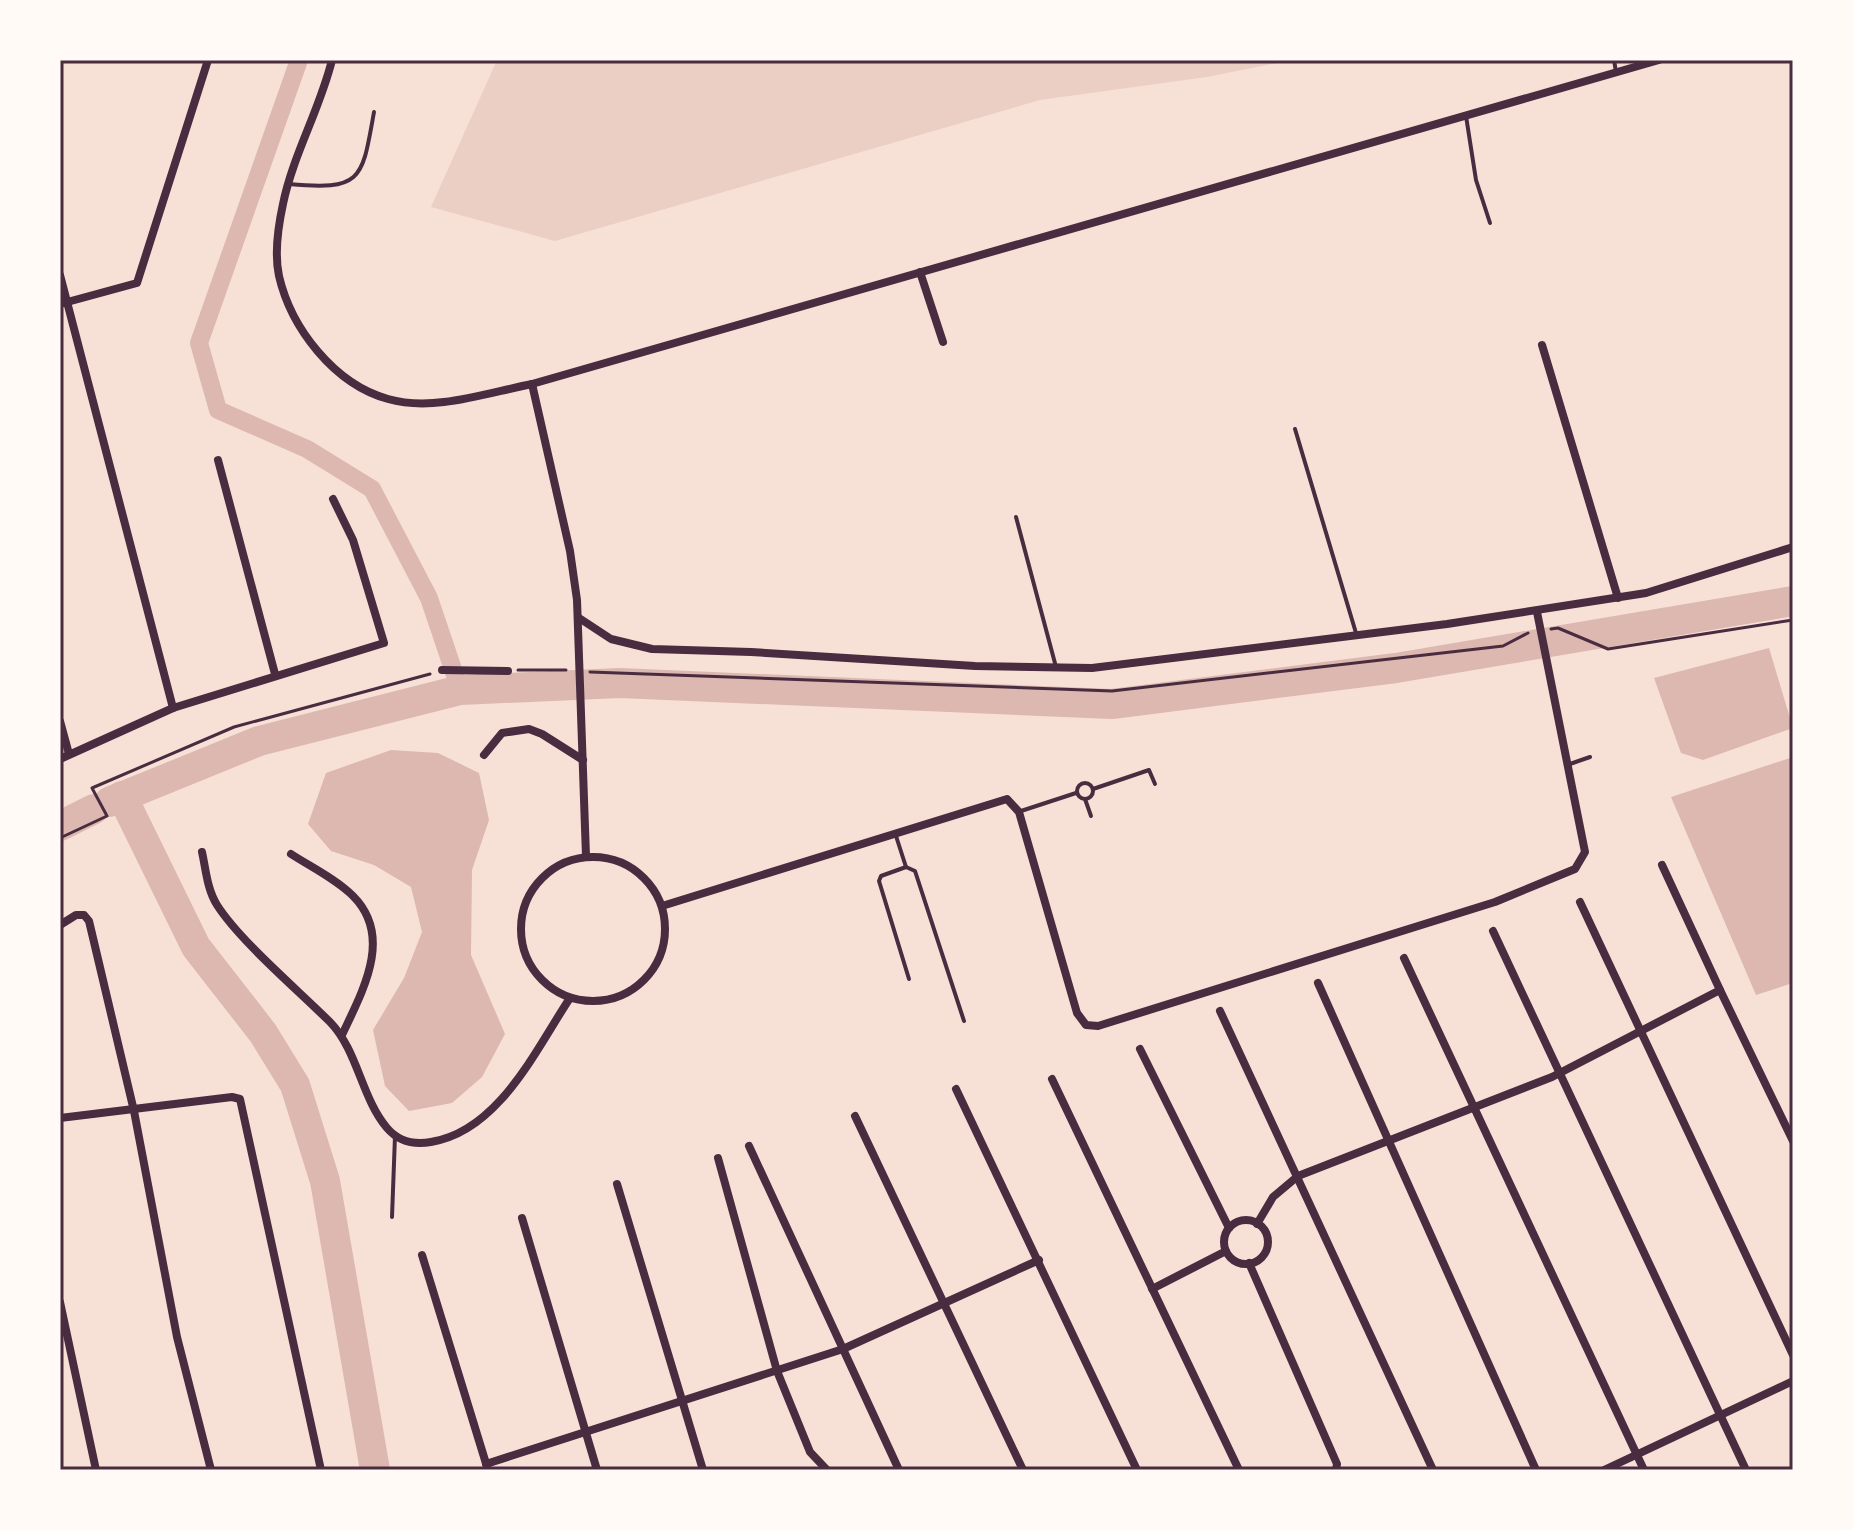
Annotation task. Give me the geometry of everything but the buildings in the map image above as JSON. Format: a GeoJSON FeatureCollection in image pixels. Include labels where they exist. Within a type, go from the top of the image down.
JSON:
{"type":"FeatureCollection","features":[{"type":"Feature","properties":{"kind":"street"},"geometry":{"type":"LineString","coordinates":[[64,303],[137,283],[208,60]]}},
{"type":"Feature","properties":{"kind":"street"},"geometry":{"type":"LineString","coordinates":[[332,60],[289,184],[277,238],[278,274],[290,311],[311,342],[335,368],[363,388],[388,399],[433,403],[532,384],[1659,60]]}},
{"type":"Feature","properties":{"kind":"street"},"geometry":{"type":"LineString","coordinates":[[920,272],[943,342]]}},
{"type":"Feature","properties":{"kind":"street"},"geometry":{"type":"LineString","coordinates":[[60,275],[64,303],[173,708]]}},
{"type":"Feature","properties":{"kind":"street"},"geometry":{"type":"LineString","coordinates":[[1542,345],[1618,598]]}},
{"type":"Feature","properties":{"kind":"street"},"geometry":{"type":"LineString","coordinates":[[532,384],[570,551],[579,618],[586,856]]}},
{"type":"Feature","properties":{"kind":"street"},"geometry":{"type":"LineString","coordinates":[[218,460],[275,674]]}},
{"type":"Feature","properties":{"kind":"street"},"geometry":{"type":"LineString","coordinates":[[60,721],[64,757],[173,708],[275,674],[384,643],[353,540],[333,499]]}},
{"type":"Feature","properties":{"kind":"street"},"geometry":{"type":"LineString","coordinates":[[579,618],[611,639],[652,649],[1057,669],[1092,668],[1537,612],[1670,586],[1793,547]]}},
{"type":"Feature","properties":{"kind":"street"},"geometry":{"type":"LineString","coordinates":[[662,906],[1007,799],[1019,812],[1077,1013],[1086,1025],[1098,1026],[1495,902],[1575,869],[1585,852],[1537,612]]}},
{"type":"Feature","properties":{"kind":"street"},"geometry":{"type":"LineString","coordinates":[[442,670],[508,671]]}},
{"type":"Feature","properties":{"kind":"street"},"geometry":{"type":"LineString","coordinates":[[484,755],[502,733],[529,729],[583,760]]}},
{"type":"Feature","properties":{"kind":"street"},"geometry":{"type":"LineString","coordinates":[[202,852],[209,887],[227,918],[342,1035],[362,1083],[385,1126],[395,1136],[413,1143],[440,1140],[487,1113],[507,1092],[570,998]]}},
{"type":"Feature","properties":{"kind":"street"},"geometry":{"type":"LineString","coordinates":[[291,854],[350,894],[368,919],[372,938],[369,975],[342,1035]]}},
{"type":"Feature","properties":{"kind":"street"},"geometry":{"type":"LineString","coordinates":[[586,856],[611,858],[633,868],[651,885],[662,906],[666,929],[662,952],[652,972],[636,988],[615,999],[592,1002],[570,998],[550,987],[535,972],[523,942],[523,909],[532,889],[547,873],[565,862],[586,856]]}},
{"type":"Feature","properties":{"kind":"street"},"geometry":{"type":"LineString","coordinates":[[1662,865],[1793,1141]]}},
{"type":"Feature","properties":{"kind":"street"},"geometry":{"type":"LineString","coordinates":[[1580,902],[1793,1355]]}},
{"type":"Feature","properties":{"kind":"street"},"geometry":{"type":"LineString","coordinates":[[60,925],[76,915],[84,915],[89,921],[134,1111],[177,1337],[211,1470]]}},
{"type":"Feature","properties":{"kind":"street"},"geometry":{"type":"LineString","coordinates":[[1493,931],[1746,1470]]}},
{"type":"Feature","properties":{"kind":"street"},"geometry":{"type":"LineString","coordinates":[[1404,958],[1644,1470]]}},
{"type":"Feature","properties":{"kind":"street"},"geometry":{"type":"LineString","coordinates":[[1318,983],[1536,1470]]}},
{"type":"Feature","properties":{"kind":"street"},"geometry":{"type":"LineString","coordinates":[[1257,1224],[1273,1197],[1298,1176],[1560,1073],[1720,990]]}},
{"type":"Feature","properties":{"kind":"street"},"geometry":{"type":"LineString","coordinates":[[1220,1011],[1433,1470]]}},
{"type":"Feature","properties":{"kind":"street"},"geometry":{"type":"LineString","coordinates":[[1140,1049],[1229,1228]]}},
{"type":"Feature","properties":{"kind":"street"},"geometry":{"type":"LineString","coordinates":[[1052,1079],[1239,1470]]}},
{"type":"Feature","properties":{"kind":"street"},"geometry":{"type":"LineString","coordinates":[[956,1089],[1137,1470]]}},
{"type":"Feature","properties":{"kind":"street"},"geometry":{"type":"LineString","coordinates":[[60,1118],[232,1097],[240,1099],[321,1470]]}},
{"type":"Feature","properties":{"kind":"street"},"geometry":{"type":"LineString","coordinates":[[855,1116],[1023,1470]]}},
{"type":"Feature","properties":{"kind":"street"},"geometry":{"type":"LineString","coordinates":[[749,1146],[899,1470]]}},
{"type":"Feature","properties":{"kind":"street"},"geometry":{"type":"LineString","coordinates":[[718,1158],[777,1371],[810,1452],[827,1470]]}},
{"type":"Feature","properties":{"kind":"street"},"geometry":{"type":"LineString","coordinates":[[617,1184],[703,1470]]}},
{"type":"Feature","properties":{"kind":"street"},"geometry":{"type":"LineString","coordinates":[[522,1218],[597,1470]]}},
{"type":"Feature","properties":{"kind":"street"},"geometry":{"type":"LineString","coordinates":[[1245,1220],[1257,1224],[1267,1242],[1262,1256],[1249,1263],[1235,1261],[1226,1251],[1224,1239],[1229,1228],[1245,1220]]}},
{"type":"Feature","properties":{"kind":"street"},"geometry":{"type":"LineString","coordinates":[[1152,1289],[1226,1251]]}},
{"type":"Feature","properties":{"kind":"street"},"geometry":{"type":"LineString","coordinates":[[422,1255],[487,1467],[843,1349],[1039,1260]]}},
{"type":"Feature","properties":{"kind":"street"},"geometry":{"type":"LineString","coordinates":[[1249,1263],[1337,1464],[1336,1470]]}},
{"type":"Feature","properties":{"kind":"street"},"geometry":{"type":"LineString","coordinates":[[60,1302],[96,1470]]}},
{"type":"Feature","properties":{"kind":"street"},"geometry":{"type":"LineString","coordinates":[[1604,1470],[1793,1381]]}},
{"type":"Feature","properties":{"kind":"lane"},"geometry":{"type":"LineString","coordinates":[[1614,60],[1616,72]]}},
{"type":"Feature","properties":{"kind":"lane"},"geometry":{"type":"LineString","coordinates":[[289,184],[335,187],[356,176],[364,165],[374,112]]}},
{"type":"Feature","properties":{"kind":"lane"},"geometry":{"type":"LineString","coordinates":[[1466,115],[1476,180],[1490,223]]}},
{"type":"Feature","properties":{"kind":"lane"},"geometry":{"type":"LineString","coordinates":[[1295,429],[1357,636]]}},
{"type":"Feature","properties":{"kind":"lane"},"geometry":{"type":"LineString","coordinates":[[1016,517],[1057,669]]}},
{"type":"Feature","properties":{"kind":"lane"},"geometry":{"type":"LineString","coordinates":[[1568,765],[1590,757]]}},
{"type":"Feature","properties":{"kind":"lane"},"geometry":{"type":"LineString","coordinates":[[1093,789],[1149,770],[1155,784]]}},
{"type":"Feature","properties":{"kind":"lane"},"geometry":{"type":"LineString","coordinates":[[1019,812],[1076,793],[1081,783],[1090,783],[1092,796],[1085,799]]}},
{"type":"Feature","properties":{"kind":"lane"},"geometry":{"type":"LineString","coordinates":[[1076,793],[1085,799],[1091,816]]}},
{"type":"Feature","properties":{"kind":"lane"},"geometry":{"type":"LineString","coordinates":[[895,833],[906,867]]}},
{"type":"Feature","properties":{"kind":"lane"},"geometry":{"type":"LineString","coordinates":[[909,979],[879,881],[881,876],[906,867],[915,871],[924,892],[964,1021]]}},
{"type":"Feature","properties":{"kind":"lane"},"geometry":{"type":"LineString","coordinates":[[392,1217],[395,1136]]}},
{"type":"Feature","properties":{"kind":"path"},"geometry":{"type":"LineString","coordinates":[[1558,628],[1608,649],[1793,620]]}},
{"type":"Feature","properties":{"kind":"path"},"geometry":{"type":"LineString","coordinates":[[60,838],[107,816],[92,788],[112,778],[234,727],[442,670]]}},
{"type":"Feature","properties":{"kind":"shaded area"},"geometry":{"type":"Polygon","coordinates":[[[497,60],[1292,60],[1207,77],[1040,100],[555,241],[431,207],[497,60]]]}},
{"type":"Feature","properties":{"kind":"shaded area"},"geometry":{"type":"Polygon","coordinates":[[[1769,648],[1793,728],[1703,760],[1681,753],[1654,678],[1769,648]]]}},
{"type":"Feature","properties":{"kind":"shaded area"},"geometry":{"type":"Polygon","coordinates":[[[391,750],[438,753],[479,773],[489,820],[472,870],[471,955],[505,1034],[482,1077],[452,1103],[409,1111],[385,1086],[373,1030],[404,978],[422,932],[411,887],[374,865],[331,851],[308,824],[326,773],[391,750]]]}},
{"type":"Feature","properties":{"kind":"shaded area"},"geometry":{"type":"Polygon","coordinates":[[[1793,757],[1793,983],[1756,995],[1671,797],[1793,757]]]}},
{"type":"Feature","properties":{"kind":"waterway"},"geometry":{"type":"LineString","coordinates":[[299,60],[199,343],[218,410],[307,449],[372,489],[429,598],[460,690]]}},
{"type":"Feature","properties":{"kind":"waterway"},"geometry":{"type":"LineString","coordinates":[[109,802],[259,741],[460,690],[620,683],[1112,704],[1396,668],[1793,601]]}},
{"type":"Feature","properties":{"kind":"waterway"},"geometry":{"type":"LineString","coordinates":[[122,796],[196,947],[263,1033],[295,1085],[325,1181],[375,1470]]}},
{"type":"Feature","properties":{"kind":"waterway"},"geometry":{"type":"LineString","coordinates":[[60,826],[94,809]]}}]}
